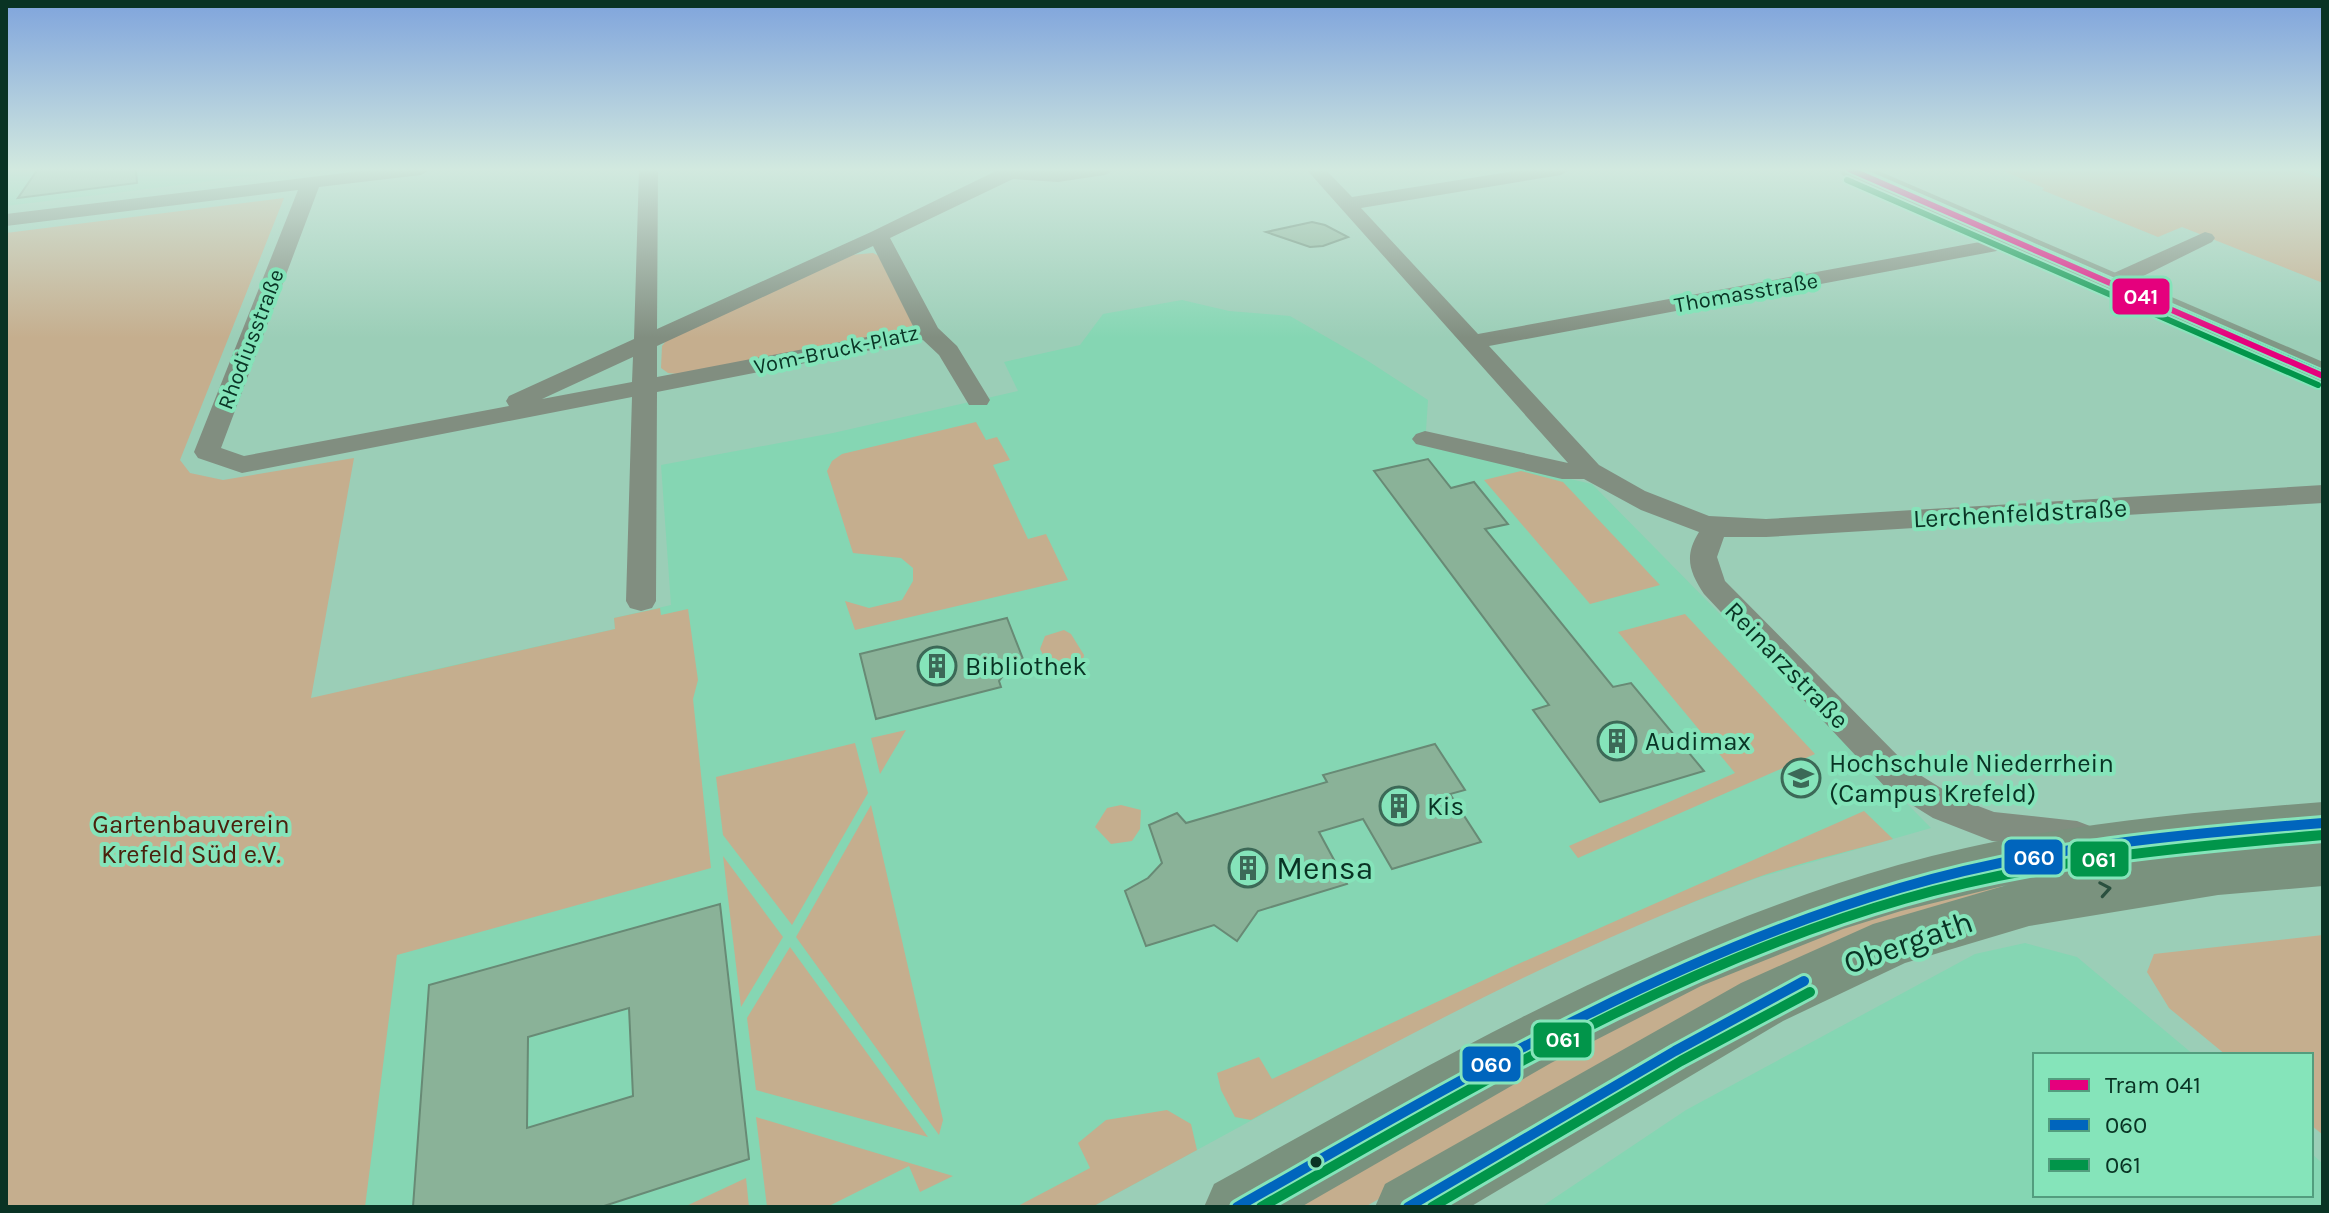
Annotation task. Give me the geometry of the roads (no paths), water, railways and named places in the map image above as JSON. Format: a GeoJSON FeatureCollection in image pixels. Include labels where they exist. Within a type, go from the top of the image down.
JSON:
{"type":"FeatureCollection","features":[{"type":"Feature","properties":{"kind":"main road"},"geometry":{"type":"LineString","coordinates":[[1983,226],[2323,374]]}},
{"type":"Feature","properties":{"kind":"main road","name":"Obergath"},"geometry":{"type":"LineString","coordinates":[[1237,1207],[1631,991],[1744,942],[1844,906],[1937,879],[2028,858],[2135,840],[2323,823]]}},
{"type":"Feature","properties":{"kind":"main road","name":"Obergath"},"geometry":{"type":"LineString","coordinates":[[1408,1207],[1762,1002],[1893,942],[2029,902],[2218,872],[2323,864]]}},
{"type":"Feature","properties":{"kind":"street","name":"Rhodiusstraße"},"geometry":{"type":"LineString","coordinates":[[295,226],[207,452],[242,465],[472,422]]}},
{"type":"Feature","properties":{"kind":"street"},"geometry":{"type":"LineString","coordinates":[[641,601],[648,226]]}},
{"type":"Feature","properties":{"kind":"street"},"geometry":{"type":"LineString","coordinates":[[472,422],[899,226]]}},
{"type":"Feature","properties":{"kind":"street"},"geometry":{"type":"LineString","coordinates":[[1366,226],[1590,471],[1619,490],[1671,514],[1716,528]]}},
{"type":"Feature","properties":{"kind":"street","name":"Vom-Bruck-Platz"},"geometry":{"type":"LineString","coordinates":[[472,422],[928,332],[878,236]]}},
{"type":"Feature","properties":{"kind":"street"},"geometry":{"type":"LineString","coordinates":[[2113,282],[2205,238]]}},
{"type":"Feature","properties":{"kind":"street","name":"Thomasstraße"},"geometry":{"type":"LineString","coordinates":[[1474,342],[2018,241]]}},
{"type":"Feature","properties":{"kind":"street"},"geometry":{"type":"LineString","coordinates":[[928,332],[949,351],[978,400]]}},
{"type":"Feature","properties":{"kind":"street"},"geometry":{"type":"LineString","coordinates":[[1425,439],[1562,471],[1590,471]]}},
{"type":"Feature","properties":{"kind":"street","name":"Lerchenfeldstraße"},"geometry":{"type":"LineString","coordinates":[[1716,528],[1766,528],[2323,494]]}},
{"type":"Feature","properties":{"kind":"street","name":"Reinarzstraße"},"geometry":{"type":"LineString","coordinates":[[1716,528],[1702,548],[1702,566],[1714,587],[1900,780],[1945,808],[1992,826],[2032,834],[2135,840]]}},
{"type":"Feature","properties":{"kind":"tram line","name":"041"},"geometry":{"type":"LineString","coordinates":[[1979,226],[2323,376]]}},
{"type":"Feature","properties":{"kind":"place","name":"Bibliothek"},"geometry":{"type":"Point","coordinates":[937,666]}},
{"type":"Feature","properties":{"kind":"place","name":"Audimax"},"geometry":{"type":"Point","coordinates":[1617,741]}},
{"type":"Feature","properties":{"kind":"place","name":"Hochschule Niederrhein (Campus Krefeld)"},"geometry":{"type":"Point","coordinates":[1801,778]}},
{"type":"Feature","properties":{"kind":"place","name":"Kis"},"geometry":{"type":"Point","coordinates":[1399,806]}},
{"type":"Feature","properties":{"kind":"place","name":"Mensa"},"geometry":{"type":"Point","coordinates":[1248,868]}},
{"type":"Feature","properties":{"kind":"park label","name":"Gartenbauverein Krefeld Süd e.V."},"geometry":{"type":"Point","coordinates":[191,839]}}]}
